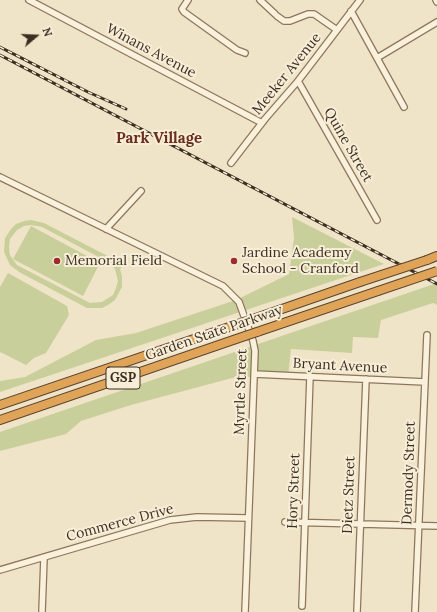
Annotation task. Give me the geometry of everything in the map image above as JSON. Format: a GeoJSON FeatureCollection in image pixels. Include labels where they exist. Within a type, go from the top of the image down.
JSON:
{"type":"FeatureCollection","features":[{"type":"Feature","properties":{"kind":"highway","name":"Garden State Parkway"},"geometry":{"type":"LineString","coordinates":[[0,405],[437,256]]}},
{"type":"Feature","properties":{"kind":"highway","name":"Garden State Parkway"},"geometry":{"type":"LineString","coordinates":[[0,420],[437,271]]}},
{"type":"Feature","properties":{"kind":"street","name":"Winans Avenue"},"geometry":{"type":"LineString","coordinates":[[29,0],[262,123]]}},
{"type":"Feature","properties":{"kind":"street"},"geometry":{"type":"LineString","coordinates":[[188,0],[182,9],[184,12],[237,50],[245,53]]}},
{"type":"Feature","properties":{"kind":"street"},"geometry":{"type":"LineString","coordinates":[[260,0],[284,21],[290,21],[308,14],[314,14],[338,30]]}},
{"type":"Feature","properties":{"kind":"street","name":"Meeker Avenue"},"geometry":{"type":"LineString","coordinates":[[231,163],[262,123],[298,81],[360,0]]}},
{"type":"Feature","properties":{"kind":"street"},"geometry":{"type":"LineString","coordinates":[[352,11],[404,106]]}},
{"type":"Feature","properties":{"kind":"street"},"geometry":{"type":"LineString","coordinates":[[377,58],[437,22]]}},
{"type":"Feature","properties":{"kind":"street","name":"Quine Street"},"geometry":{"type":"LineString","coordinates":[[298,81],[377,220]]}},
{"type":"Feature","properties":{"kind":"street","name":"Myrtle Street"},"geometry":{"type":"LineString","coordinates":[[0,177],[223,286],[233,295],[242,308],[254,344],[245,612]]}},
{"type":"Feature","properties":{"kind":"street"},"geometry":{"type":"LineString","coordinates":[[106,229],[141,191]]}},
{"type":"Feature","properties":{"kind":"street","name":"Dermody Street"},"geometry":{"type":"LineString","coordinates":[[415,612],[427,335]]}},
{"type":"Feature","properties":{"kind":"street","name":"Bryant Avenue"},"geometry":{"type":"LineString","coordinates":[[254,374],[425,382]]}},
{"type":"Feature","properties":{"kind":"street","name":"Hory Street"},"geometry":{"type":"LineString","coordinates":[[302,606],[310,376]]}},
{"type":"Feature","properties":{"kind":"street","name":"Dietz Street"},"geometry":{"type":"LineString","coordinates":[[357,612],[366,379]]}},
{"type":"Feature","properties":{"kind":"street","name":"Commerce Drive"},"geometry":{"type":"LineString","coordinates":[[0,570],[170,520],[197,517],[248,518]]}},
{"type":"Feature","properties":{"kind":"street"},"geometry":{"type":"LineString","coordinates":[[285,522],[437,526]]}},
{"type":"Feature","properties":{"kind":"street"},"geometry":{"type":"LineString","coordinates":[[42,612],[44,558]]}},
{"type":"Feature","properties":{"kind":"green space"},"geometry":{"type":"Polygon","coordinates":[[[292,217],[384,264],[0,392],[0,381],[25,377],[96,340],[136,333],[236,300],[289,274],[294,238],[292,217]]]}},
{"type":"Feature","properties":{"kind":"green space"},"geometry":{"type":"Polygon","coordinates":[[[31,220],[44,223],[123,264],[120,269],[122,276],[122,287],[115,300],[102,308],[87,308],[19,272],[10,265],[4,252],[5,238],[16,224],[31,220]],[[31,225],[24,226],[17,230],[10,239],[10,255],[17,265],[90,303],[102,302],[113,295],[118,281],[115,269],[110,263],[42,227],[31,225]]]}},
{"type":"Feature","properties":{"kind":"green space","name":"Memorial Field"},"geometry":{"type":"Polygon","coordinates":[[[31,226],[100,263],[83,296],[13,259],[31,226]]]}},
{"type":"Feature","properties":{"kind":"green space"},"geometry":{"type":"Polygon","coordinates":[[[8,273],[67,306],[69,315],[46,353],[34,358],[26,365],[0,352],[0,287],[8,273]]]}},
{"type":"Feature","properties":{"kind":"green space"},"geometry":{"type":"Polygon","coordinates":[[[437,283],[437,305],[433,303],[381,320],[378,338],[353,337],[352,353],[291,349],[288,377],[236,377],[131,405],[81,421],[66,434],[0,451],[0,432],[437,283]]]}},
{"type":"Feature","properties":{"kind":"railway"},"geometry":{"type":"LineString","coordinates":[[0,47],[88,92],[126,109]]}},
{"type":"Feature","properties":{"kind":"railway"},"geometry":{"type":"LineString","coordinates":[[0,55],[437,284]]}},
{"type":"Feature","properties":{"kind":"place","name":"Memorial Field"},"geometry":{"type":"Point","coordinates":[57,261]}},
{"type":"Feature","properties":{"kind":"place","name":"Jardine Academy School - Cranford"},"geometry":{"type":"Point","coordinates":[234,261]}},
{"type":"Feature","properties":{"kind":"district","name":"Park Village"},"geometry":{"type":"Point","coordinates":[159,139]}}]}
